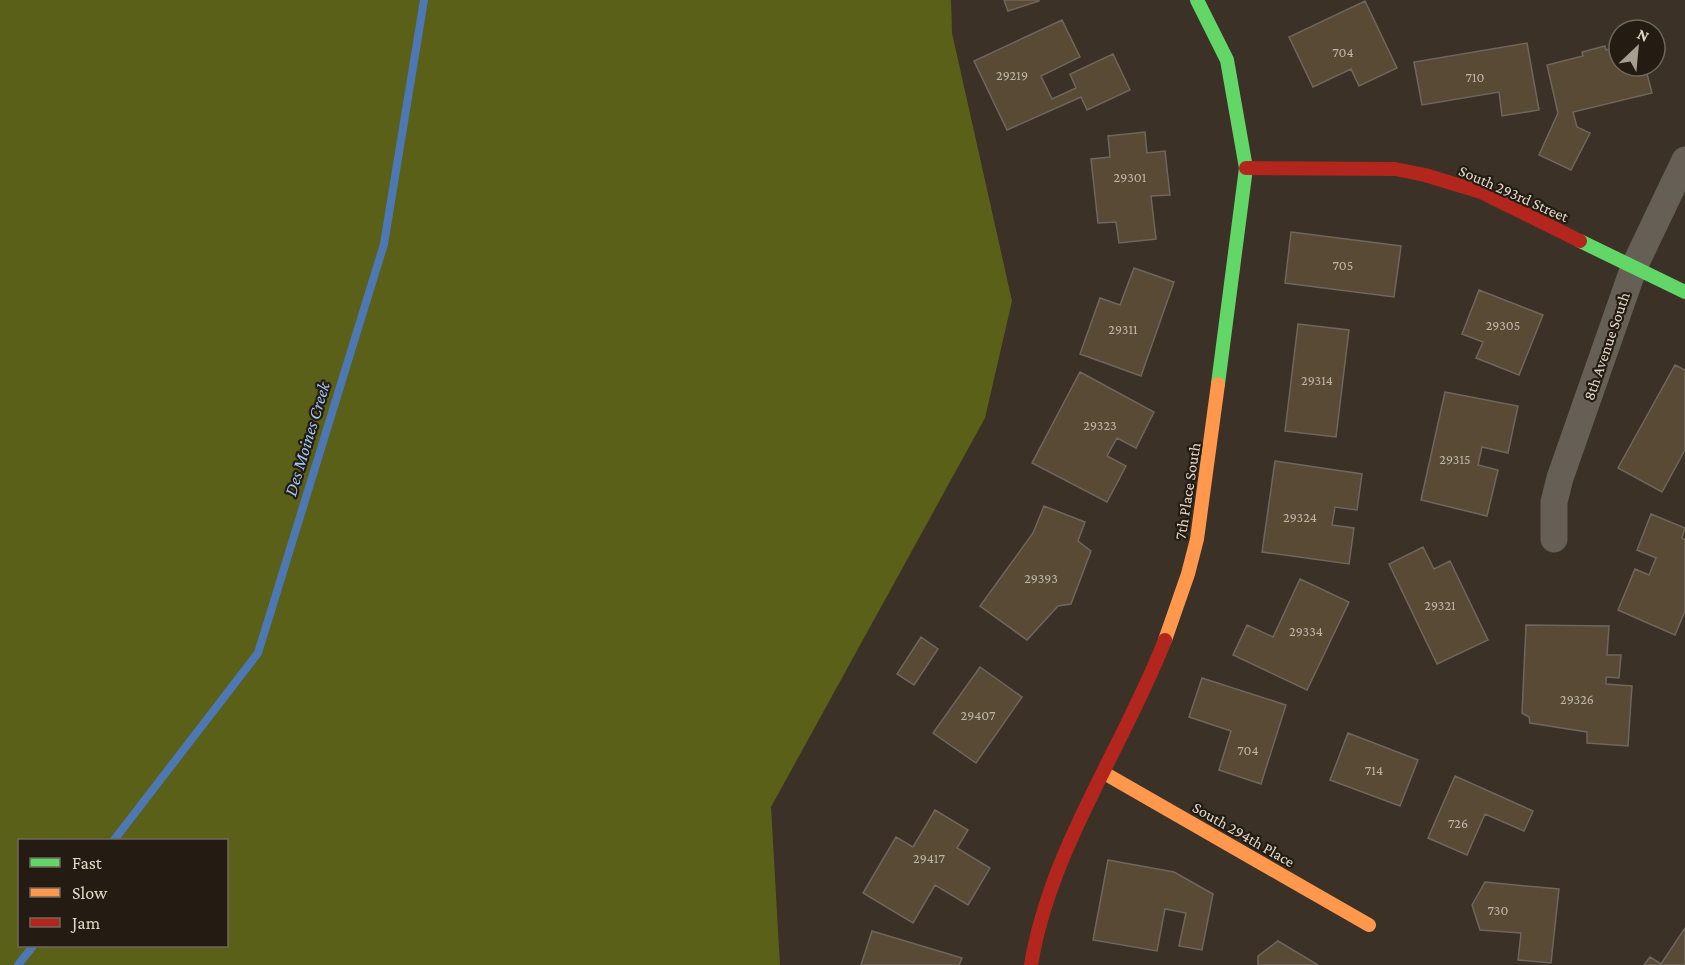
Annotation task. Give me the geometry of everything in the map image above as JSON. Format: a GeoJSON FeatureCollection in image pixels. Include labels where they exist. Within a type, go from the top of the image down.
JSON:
{"type":"FeatureCollection","features":[{"type":"Feature","properties":{"kind":"street","name":"7th Place South"},"geometry":{"type":"LineString","coordinates":[[1031,965],[1035,937],[1051,885],[1162,648],[1192,565],[1211,443],[1246,168],[1227,60],[1197,0]]}},
{"type":"Feature","properties":{"kind":"street","name":"8th Avenue South"},"geometry":{"type":"LineString","coordinates":[[1554,539],[1554,502],[1560,478],[1634,267],[1685,160]]}},
{"type":"Feature","properties":{"kind":"street","name":"South 293rd Street"},"geometry":{"type":"LineString","coordinates":[[1246,168],[1361,167],[1425,174],[1481,192],[1685,292]]}},
{"type":"Feature","properties":{"kind":"street","name":"South 294th Place"},"geometry":{"type":"LineString","coordinates":[[1104,773],[1369,925]]}},
{"type":"Feature","properties":{"kind":"green space"},"geometry":{"type":"Polygon","coordinates":[[[0,0],[951,0],[952,33],[1012,301],[985,418],[771,807],[780,965],[0,965],[0,0]]]}},
{"type":"Feature","properties":{"kind":"building"},"geometry":{"type":"Polygon","coordinates":[[[1004,0],[1039,0],[1039,1],[1008,11],[1004,0]]]}},
{"type":"Feature","properties":{"kind":"building"},"geometry":{"type":"Polygon","coordinates":[[[1365,1],[1397,68],[1359,86],[1351,69],[1313,87],[1289,37],[1365,1]]]}},
{"type":"Feature","properties":{"kind":"building"},"geometry":{"type":"Polygon","coordinates":[[[1062,20],[1080,57],[1041,76],[1052,99],[1076,88],[1070,74],[1113,54],[1130,90],[1087,110],[1081,97],[1007,130],[974,61],[1062,20]]]}},
{"type":"Feature","properties":{"kind":"building"},"geometry":{"type":"Polygon","coordinates":[[[1527,43],[1539,110],[1502,116],[1499,92],[1422,105],[1414,62],[1527,43]]]}},
{"type":"Feature","properties":{"kind":"building"},"geometry":{"type":"Polygon","coordinates":[[[1605,46],[1607,78],[1648,78],[1652,93],[1573,112],[1577,127],[1590,133],[1571,170],[1539,155],[1558,113],[1547,65],[1583,56],[1582,52],[1605,46]]]}},
{"type":"Feature","properties":{"kind":"building"},"geometry":{"type":"Polygon","coordinates":[[[1145,132],[1147,153],[1165,151],[1170,195],[1151,196],[1156,239],[1119,243],[1116,222],[1098,223],[1091,159],[1110,157],[1108,136],[1145,132]]]}},
{"type":"Feature","properties":{"kind":"building"},"geometry":{"type":"Polygon","coordinates":[[[1291,232],[1401,246],[1394,297],[1285,283],[1291,232]]]}},
{"type":"Feature","properties":{"kind":"building"},"geometry":{"type":"Polygon","coordinates":[[[1134,268],[1174,282],[1141,376],[1080,354],[1100,298],[1120,305],[1134,268]]]}},
{"type":"Feature","properties":{"kind":"building"},"geometry":{"type":"Polygon","coordinates":[[[1479,290],[1543,315],[1519,375],[1476,358],[1483,342],[1462,334],[1479,290]]]}},
{"type":"Feature","properties":{"kind":"building"},"geometry":{"type":"Polygon","coordinates":[[[1298,324],[1349,330],[1336,437],[1285,431],[1298,324]]]}},
{"type":"Feature","properties":{"kind":"building"},"geometry":{"type":"Polygon","coordinates":[[[1675,365],[1685,370],[1685,450],[1662,492],[1618,468],[1675,365]]]}},
{"type":"Feature","properties":{"kind":"building"},"geometry":{"type":"Polygon","coordinates":[[[1080,372],[1154,412],[1136,448],[1117,438],[1107,456],[1126,466],[1107,502],[1032,463],[1080,372]]]}},
{"type":"Feature","properties":{"kind":"building"},"geometry":{"type":"Polygon","coordinates":[[[1445,392],[1518,406],[1508,453],[1482,447],[1478,465],[1498,470],[1487,516],[1421,500],[1445,392]]]}},
{"type":"Feature","properties":{"kind":"building"},"geometry":{"type":"Polygon","coordinates":[[[1275,461],[1362,474],[1357,510],[1335,507],[1332,525],[1354,528],[1349,564],[1262,552],[1275,461]]]}},
{"type":"Feature","properties":{"kind":"building"},"geometry":{"type":"Polygon","coordinates":[[[1044,506],[1085,522],[1078,541],[1091,551],[1071,604],[1058,606],[1027,640],[980,606],[1033,533],[1044,506]]]}},
{"type":"Feature","properties":{"kind":"building"},"geometry":{"type":"Polygon","coordinates":[[[1651,514],[1685,528],[1682,538],[1685,540],[1685,611],[1675,635],[1618,610],[1635,569],[1649,575],[1656,558],[1637,550],[1651,514]]]}},
{"type":"Feature","properties":{"kind":"building"},"geometry":{"type":"Polygon","coordinates":[[[1423,547],[1434,569],[1450,561],[1488,640],[1437,664],[1389,564],[1423,547]]]}},
{"type":"Feature","properties":{"kind":"building"},"geometry":{"type":"Polygon","coordinates":[[[1300,579],[1349,602],[1307,690],[1233,655],[1247,625],[1273,637],[1300,579]]]}},
{"type":"Feature","properties":{"kind":"building"},"geometry":{"type":"Polygon","coordinates":[[[1526,625],[1609,626],[1607,655],[1621,655],[1619,678],[1606,677],[1606,684],[1632,686],[1628,746],[1587,743],[1587,732],[1530,723],[1529,717],[1522,713],[1526,625]]]}},
{"type":"Feature","properties":{"kind":"building"},"geometry":{"type":"Polygon","coordinates":[[[921,637],[938,649],[914,685],[897,674],[921,637]]]}},
{"type":"Feature","properties":{"kind":"building"},"geometry":{"type":"Polygon","coordinates":[[[980,667],[1022,697],[976,763],[933,733],[980,667]]]}},
{"type":"Feature","properties":{"kind":"building"},"geometry":{"type":"Polygon","coordinates":[[[1202,678],[1286,705],[1261,784],[1219,770],[1231,731],[1189,717],[1202,678]]]}},
{"type":"Feature","properties":{"kind":"building"},"geometry":{"type":"Polygon","coordinates":[[[1348,733],[1418,760],[1400,806],[1330,780],[1348,733]]]}},
{"type":"Feature","properties":{"kind":"building"},"geometry":{"type":"Polygon","coordinates":[[[1455,776],[1533,811],[1524,831],[1485,814],[1467,855],[1428,838],[1455,776]]]}},
{"type":"Feature","properties":{"kind":"building"},"geometry":{"type":"Polygon","coordinates":[[[935,810],[968,830],[957,848],[990,868],[968,905],[935,885],[913,923],[863,893],[896,837],[913,847],[935,810]]]}},
{"type":"Feature","properties":{"kind":"building"},"geometry":{"type":"Polygon","coordinates":[[[1108,860],[1174,872],[1213,894],[1202,950],[1179,946],[1186,913],[1165,909],[1157,951],[1093,940],[1108,860]]]}},
{"type":"Feature","properties":{"kind":"building"},"geometry":{"type":"Polygon","coordinates":[[[1485,882],[1559,889],[1551,963],[1518,960],[1521,933],[1480,930],[1472,905],[1485,882]]]}},
{"type":"Feature","properties":{"kind":"building"},"geometry":{"type":"Polygon","coordinates":[[[1685,928],[1685,965],[1644,965],[1650,957],[1661,964],[1685,928]]]}},
{"type":"Feature","properties":{"kind":"building"},"geometry":{"type":"Polygon","coordinates":[[[872,931],[962,958],[959,965],[861,965],[872,931]]]}},
{"type":"Feature","properties":{"kind":"building"},"geometry":{"type":"Polygon","coordinates":[[[1278,941],[1318,965],[1258,965],[1258,956],[1278,941]]]}},
{"type":"Feature","properties":{"kind":"waterway","name":"Des Moines Creek"},"geometry":{"type":"LineString","coordinates":[[115,839],[258,653],[384,244],[424,0]]}},
{"type":"Feature","properties":{"kind":"waterway","name":"Des Moines Creek"},"geometry":{"type":"LineString","coordinates":[[18,965],[32,947]]}},
{"type":"Feature","properties":{"kind":"traffic: fast"},"geometry":{"type":"LineString","coordinates":[[1197,0],[1227,60],[1246,168],[1218,384]]}},
{"type":"Feature","properties":{"kind":"traffic: fast"},"geometry":{"type":"LineString","coordinates":[[1580,241],[1685,292]]}},
{"type":"Feature","properties":{"kind":"traffic: slow"},"geometry":{"type":"LineString","coordinates":[[1165,640],[1188,574],[1197,539],[1218,384]]}},
{"type":"Feature","properties":{"kind":"traffic: slow"},"geometry":{"type":"LineString","coordinates":[[1104,773],[1369,925]]}},
{"type":"Feature","properties":{"kind":"traffic: jam"},"geometry":{"type":"LineString","coordinates":[[1246,168],[1395,169],[1425,175],[1481,192],[1580,241]]}},
{"type":"Feature","properties":{"kind":"traffic: jam"},"geometry":{"type":"LineString","coordinates":[[1031,965],[1040,922],[1054,880],[1089,800],[1129,720],[1165,640]]}}]}
